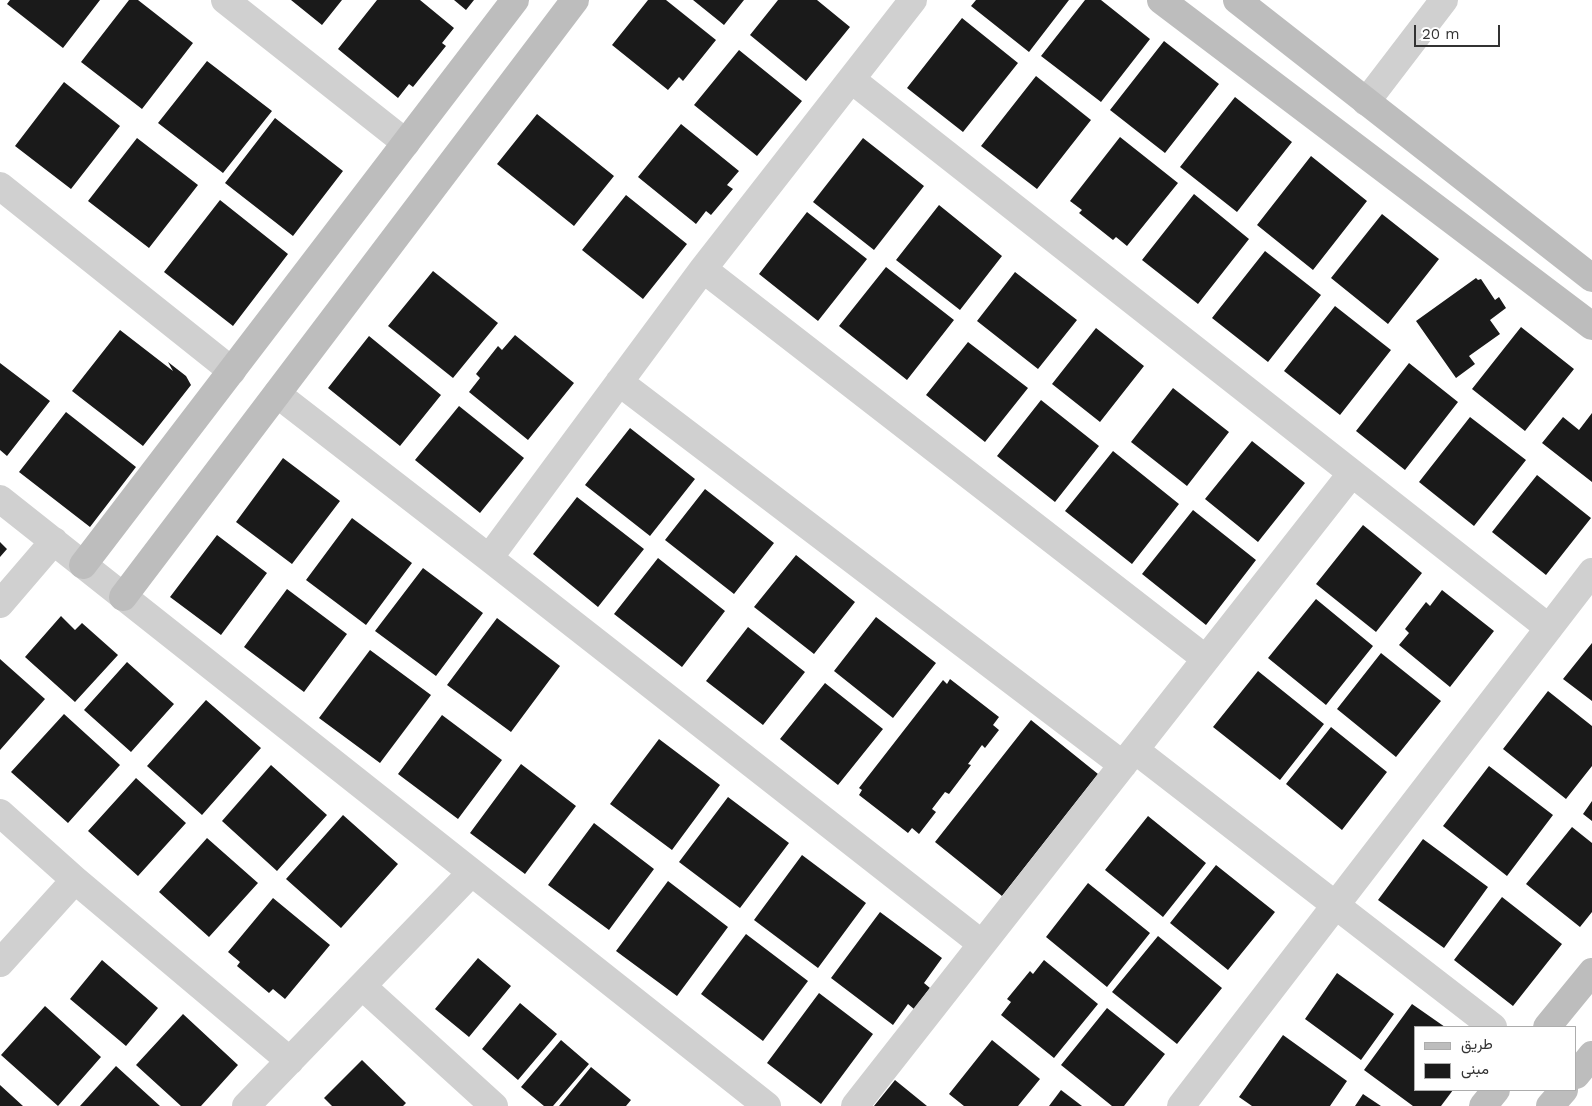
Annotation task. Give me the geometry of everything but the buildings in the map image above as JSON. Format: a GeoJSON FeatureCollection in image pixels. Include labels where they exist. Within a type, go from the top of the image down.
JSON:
{"type":"FeatureCollection","features":[{"type":"Feature","properties":{"kind":"street"},"geometry":{"type":"LineString","coordinates":[[225,0],[406,143]]}},
{"type":"Feature","properties":{"kind":"street"},"geometry":{"type":"LineString","coordinates":[[83,565],[515,0]]}},
{"type":"Feature","properties":{"kind":"street"},"geometry":{"type":"LineString","coordinates":[[123,596],[575,0]]}},
{"type":"Feature","properties":{"kind":"street"},"geometry":{"type":"LineString","coordinates":[[489,558],[703,268],[913,0]]}},
{"type":"Feature","properties":{"kind":"street"},"geometry":{"type":"LineString","coordinates":[[1161,0],[1592,326]]}},
{"type":"Feature","properties":{"kind":"street"},"geometry":{"type":"LineString","coordinates":[[1237,0],[1592,278]]}},
{"type":"Feature","properties":{"kind":"street"},"geometry":{"type":"LineString","coordinates":[[1366,102],[1444,0]]}},
{"type":"Feature","properties":{"kind":"street"},"geometry":{"type":"LineString","coordinates":[[852,80],[1550,628]]}},
{"type":"Feature","properties":{"kind":"street"},"geometry":{"type":"LineString","coordinates":[[1404,183],[1428,150]]}},
{"type":"Feature","properties":{"kind":"street"},"geometry":{"type":"LineString","coordinates":[[0,186],[232,371]]}},
{"type":"Feature","properties":{"kind":"street"},"geometry":{"type":"LineString","coordinates":[[703,268],[1206,659]]}},
{"type":"Feature","properties":{"kind":"street"},"geometry":{"type":"LineString","coordinates":[[619,382],[1129,757],[1336,906],[1492,1026]]}},
{"type":"Feature","properties":{"kind":"street"},"geometry":{"type":"LineString","coordinates":[[277,394],[982,944]]}},
{"type":"Feature","properties":{"kind":"street"},"geometry":{"type":"LineString","coordinates":[[855,1106],[1352,473]]}},
{"type":"Feature","properties":{"kind":"street"},"geometry":{"type":"LineString","coordinates":[[0,499],[766,1106]]}},
{"type":"Feature","properties":{"kind":"street"},"geometry":{"type":"LineString","coordinates":[[0,604],[54,541]]}},
{"type":"Feature","properties":{"kind":"street"},"geometry":{"type":"LineString","coordinates":[[1182,1106],[1592,572]]}},
{"type":"Feature","properties":{"kind":"street"},"geometry":{"type":"LineString","coordinates":[[0,813],[75,880],[290,1061]]}},
{"type":"Feature","properties":{"kind":"street"},"geometry":{"type":"LineString","coordinates":[[246,1106],[471,872]]}},
{"type":"Feature","properties":{"kind":"street"},"geometry":{"type":"LineString","coordinates":[[0,963],[75,880]]}},
{"type":"Feature","properties":{"kind":"street"},"geometry":{"type":"LineString","coordinates":[[1548,1026],[1592,972]]}},
{"type":"Feature","properties":{"kind":"street"},"geometry":{"type":"LineString","coordinates":[[362,986],[494,1106]]}},
{"type":"Feature","properties":{"kind":"street"},"geometry":{"type":"LineString","coordinates":[[1577,1074],[1592,1055]]}},
{"type":"Feature","properties":{"kind":"street"},"geometry":{"type":"LineString","coordinates":[[1483,1106],[1495,1091]]}},
{"type":"Feature","properties":{"kind":"street"},"geometry":{"type":"LineString","coordinates":[[1550,1106],[1563,1091]]}}]}
